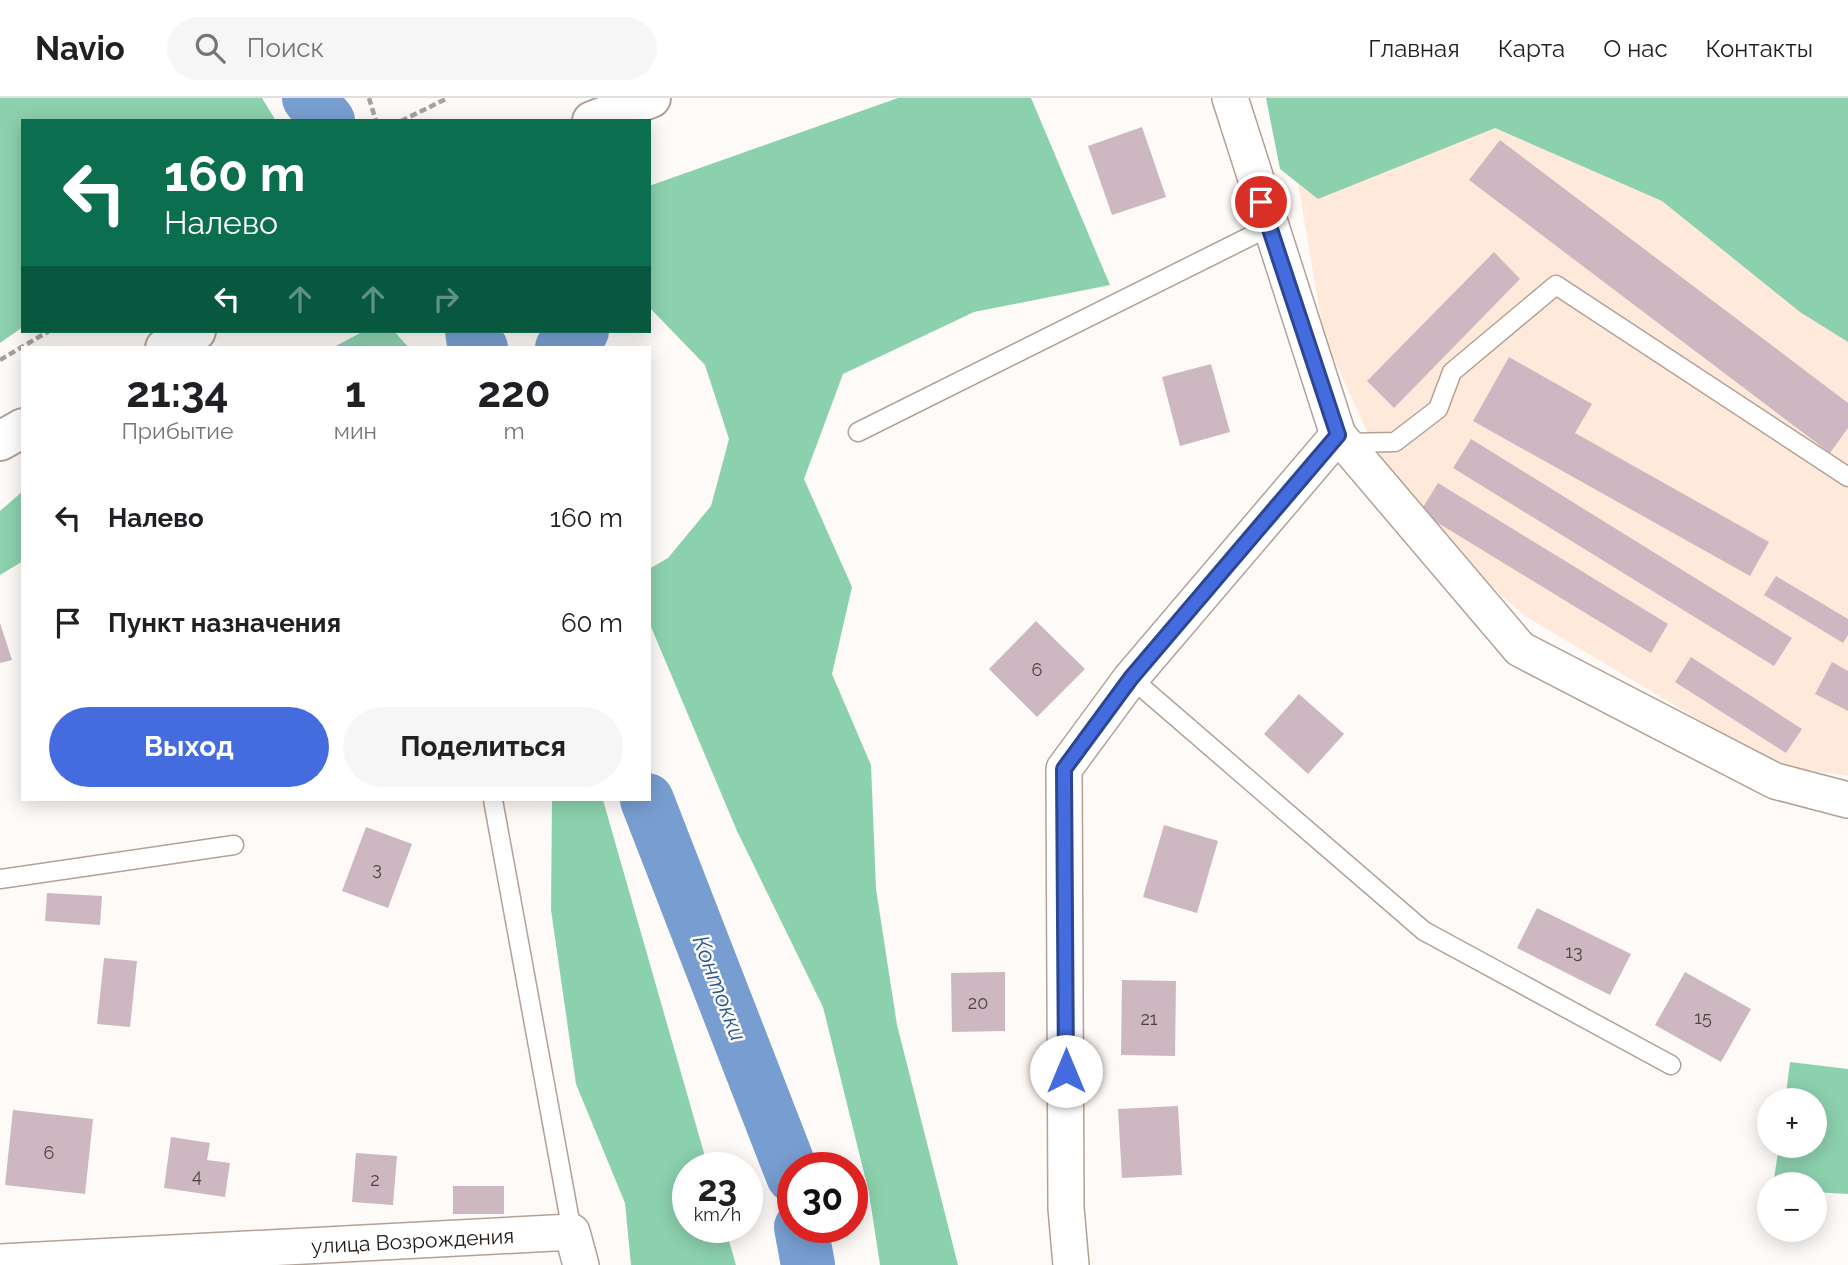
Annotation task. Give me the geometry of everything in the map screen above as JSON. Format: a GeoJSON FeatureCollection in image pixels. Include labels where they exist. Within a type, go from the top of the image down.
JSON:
{"type":"FeatureCollection","features":[{"type":"Feature","properties":{"kind":"street"},"geometry":{"type":"LineString","coordinates":[[597,119],[651,98]]}},
{"type":"Feature","properties":{"kind":"street"},"geometry":{"type":"LineString","coordinates":[[1230,98],[1269,228],[1342,439],[1520,649],[1775,781],[1848,800]]}},
{"type":"Feature","properties":{"kind":"street"},"geometry":{"type":"LineString","coordinates":[[169,346],[192,333]]}},
{"type":"Feature","properties":{"kind":"street"},"geometry":{"type":"LineString","coordinates":[[0,441],[21,429]]}},
{"type":"Feature","properties":{"kind":"street"},"geometry":{"type":"LineString","coordinates":[[1071,1265],[1066,1208],[1064,769],[1131,678],[1342,439]]}},
{"type":"Feature","properties":{"kind":"street","name":"улица Возрождения"},"geometry":{"type":"LineString","coordinates":[[0,1262],[577,1249]]}},
{"type":"Feature","properties":{"kind":"lane"},"geometry":{"type":"LineString","coordinates":[[858,432],[1269,228]]}},
{"type":"Feature","properties":{"kind":"lane"},"geometry":{"type":"LineString","coordinates":[[1342,439],[1395,442],[1438,409],[1452,373],[1556,285],[1848,477]]}},
{"type":"Feature","properties":{"kind":"lane"},"geometry":{"type":"LineString","coordinates":[[1131,678],[1424,931],[1671,1065]]}},
{"type":"Feature","properties":{"kind":"lane"},"geometry":{"type":"LineString","coordinates":[[493,801],[577,1249]]}},
{"type":"Feature","properties":{"kind":"lane"},"geometry":{"type":"LineString","coordinates":[[0,879],[234,845]]}},
{"type":"Feature","properties":{"kind":"path"},"geometry":{"type":"LineString","coordinates":[[369,98],[375,119]]}},
{"type":"Feature","properties":{"kind":"path"},"geometry":{"type":"LineString","coordinates":[[405,119],[448,98]]}},
{"type":"Feature","properties":{"kind":"path"},"geometry":{"type":"LineString","coordinates":[[24,346],[46,333]]}},
{"type":"Feature","properties":{"kind":"path"},"geometry":{"type":"LineString","coordinates":[[0,360],[21,348]]}},
{"type":"Feature","properties":{"kind":"shaded area"},"geometry":{"type":"Polygon","coordinates":[[[1483,120],[1656,180],[1848,321],[1848,776],[1775,765],[1525,616],[1421,523],[1370,438],[1324,337],[1298,183],[1483,120]]]}},
{"type":"Feature","properties":{"kind":"green space"},"geometry":{"type":"Polygon","coordinates":[[[0,98],[262,98],[275,119],[21,119],[21,328],[0,343],[0,98]]]}},
{"type":"Feature","properties":{"kind":"green space"},"geometry":{"type":"Polygon","coordinates":[[[898,98],[1031,98],[1110,285],[974,312],[843,374],[804,479],[852,587],[832,674],[871,765],[876,889],[897,1025],[958,1265],[880,1265],[868,1189],[868,1152],[859,1152],[823,1007],[737,831],[651,627],[651,568],[668,558],[711,506],[729,439],[705,365],[651,309],[651,185],[898,98]]]}},
{"type":"Feature","properties":{"kind":"green space"},"geometry":{"type":"Polygon","coordinates":[[[1266,98],[1848,98],[1848,342],[1800,312],[1662,201],[1495,128],[1318,199],[1280,169],[1266,98]]]}},
{"type":"Feature","properties":{"kind":"green space"},"geometry":{"type":"Polygon","coordinates":[[[360,333],[396,333],[407,346],[336,346],[360,333]]]}},
{"type":"Feature","properties":{"kind":"green space"},"geometry":{"type":"Polygon","coordinates":[[[21,493],[21,562],[0,575],[0,511],[21,493]]]}},
{"type":"Feature","properties":{"kind":"green space"},"geometry":{"type":"Polygon","coordinates":[[[552,801],[603,801],[704,1152],[672,1152],[672,1243],[730,1243],[736,1265],[631,1265],[625,1203],[576,1084],[551,910],[552,801]]]}},
{"type":"Feature","properties":{"kind":"green space"},"geometry":{"type":"Polygon","coordinates":[[[1790,1062],[1848,1069],[1848,1194],[1827,1193],[1827,1172],[1775,1172],[1777,1158],[1827,1158],[1827,1088],[1787,1088],[1790,1062]]]}},
{"type":"Feature","properties":{"kind":"building"},"geometry":{"type":"Polygon","coordinates":[[[1142,127],[1166,197],[1112,215],[1088,146],[1142,127]]]}},
{"type":"Feature","properties":{"kind":"building"},"geometry":{"type":"Polygon","coordinates":[[[1500,140],[1848,403],[1848,428],[1830,453],[1469,180],[1500,140]]]}},
{"type":"Feature","properties":{"kind":"building"},"geometry":{"type":"Polygon","coordinates":[[[1494,252],[1520,279],[1394,408],[1367,381],[1494,252]]]}},
{"type":"Feature","properties":{"kind":"building"},"geometry":{"type":"Polygon","coordinates":[[[1509,357],[1592,404],[1575,433],[1769,542],[1750,576],[1473,421],[1509,357]]]}},
{"type":"Feature","properties":{"kind":"building"},"geometry":{"type":"Polygon","coordinates":[[[1211,364],[1230,432],[1180,446],[1162,377],[1211,364]]]}},
{"type":"Feature","properties":{"kind":"building"},"geometry":{"type":"Polygon","coordinates":[[[1471,439],[1792,638],[1774,666],[1453,468],[1471,439]]]}},
{"type":"Feature","properties":{"kind":"building"},"geometry":{"type":"Polygon","coordinates":[[[1438,483],[1668,624],[1651,653],[1420,512],[1438,483]]]}},
{"type":"Feature","properties":{"kind":"building"},"geometry":{"type":"Polygon","coordinates":[[[1776,576],[1848,619],[1848,635],[1843,643],[1764,595],[1776,576]]]}},
{"type":"Feature","properties":{"kind":"building"},"geometry":{"type":"Polygon","coordinates":[[[1036,621],[1085,669],[1037,717],[989,669],[1036,621]]]}},
{"type":"Feature","properties":{"kind":"building"},"geometry":{"type":"Polygon","coordinates":[[[0,623],[12,660],[0,663],[0,623]]]}},
{"type":"Feature","properties":{"kind":"building"},"geometry":{"type":"Polygon","coordinates":[[[1691,657],[1802,729],[1786,753],[1675,682],[1691,657]]]}},
{"type":"Feature","properties":{"kind":"building"},"geometry":{"type":"Polygon","coordinates":[[[1832,662],[1848,671],[1848,711],[1815,694],[1832,662]]]}},
{"type":"Feature","properties":{"kind":"building"},"geometry":{"type":"Polygon","coordinates":[[[1299,694],[1344,734],[1308,774],[1264,734],[1299,694]]]}},
{"type":"Feature","properties":{"kind":"building"},"geometry":{"type":"Polygon","coordinates":[[[1164,825],[1218,841],[1197,913],[1143,897],[1164,825]]]}},
{"type":"Feature","properties":{"kind":"building"},"geometry":{"type":"Polygon","coordinates":[[[366,827],[412,844],[388,908],[342,891],[366,827]]]}},
{"type":"Feature","properties":{"kind":"building"},"geometry":{"type":"Polygon","coordinates":[[[47,893],[102,896],[100,925],[45,921],[47,893]]]}},
{"type":"Feature","properties":{"kind":"building"},"geometry":{"type":"Polygon","coordinates":[[[1537,908],[1631,954],[1610,995],[1517,948],[1537,908]]]}},
{"type":"Feature","properties":{"kind":"building"},"geometry":{"type":"Polygon","coordinates":[[[104,958],[137,961],[130,1027],[97,1024],[104,958]]]}},
{"type":"Feature","properties":{"kind":"building"},"geometry":{"type":"Polygon","coordinates":[[[1005,972],[1005,1031],[952,1032],[951,973],[1005,972]]]}},
{"type":"Feature","properties":{"kind":"building"},"geometry":{"type":"Polygon","coordinates":[[[1685,972],[1751,1009],[1721,1062],[1655,1025],[1685,972]]]}},
{"type":"Feature","properties":{"kind":"building"},"geometry":{"type":"Polygon","coordinates":[[[1122,980],[1176,981],[1175,1056],[1121,1055],[1122,980]]]}},
{"type":"Feature","properties":{"kind":"building"},"geometry":{"type":"Polygon","coordinates":[[[1178,1106],[1182,1175],[1122,1178],[1118,1109],[1178,1106]]]}},
{"type":"Feature","properties":{"kind":"building"},"geometry":{"type":"Polygon","coordinates":[[[13,1110],[93,1119],[85,1194],[5,1185],[13,1110]]]}},
{"type":"Feature","properties":{"kind":"building"},"geometry":{"type":"Polygon","coordinates":[[[171,1137],[210,1143],[207,1160],[230,1163],[225,1197],[164,1188],[171,1137]]]}},
{"type":"Feature","properties":{"kind":"building"},"geometry":{"type":"Polygon","coordinates":[[[356,1153],[397,1156],[393,1205],[352,1202],[356,1153]]]}},
{"type":"Feature","properties":{"kind":"building"},"geometry":{"type":"Polygon","coordinates":[[[453,1186],[504,1186],[504,1214],[453,1214],[453,1186]]]}},
{"type":"Feature","properties":{"kind":"waterway","name":"Контокки"},"geometry":{"type":"LineString","coordinates":[[309,98],[326,119]]}},
{"type":"Feature","properties":{"kind":"waterway","name":"Контокки"},"geometry":{"type":"LineString","coordinates":[[472,333],[474,344],[478,346]]}},
{"type":"Feature","properties":{"kind":"waterway","name":"Контокки"},"geometry":{"type":"LineString","coordinates":[[564,346],[580,333]]}},
{"type":"Feature","properties":{"kind":"waterway","name":"Контокки"},"geometry":{"type":"LineString","coordinates":[[647,801],[784,1152]]}},
{"type":"Feature","properties":{"kind":"waterway","name":"Контокки"},"geometry":{"type":"LineString","coordinates":[[804,1243],[808,1265]]}},
{"type":"Feature","properties":{"kind":"route"},"geometry":{"type":"LineString","coordinates":[[1066,1071],[1064,769],[1131,678],[1338,435],[1261,202]]}}]}
